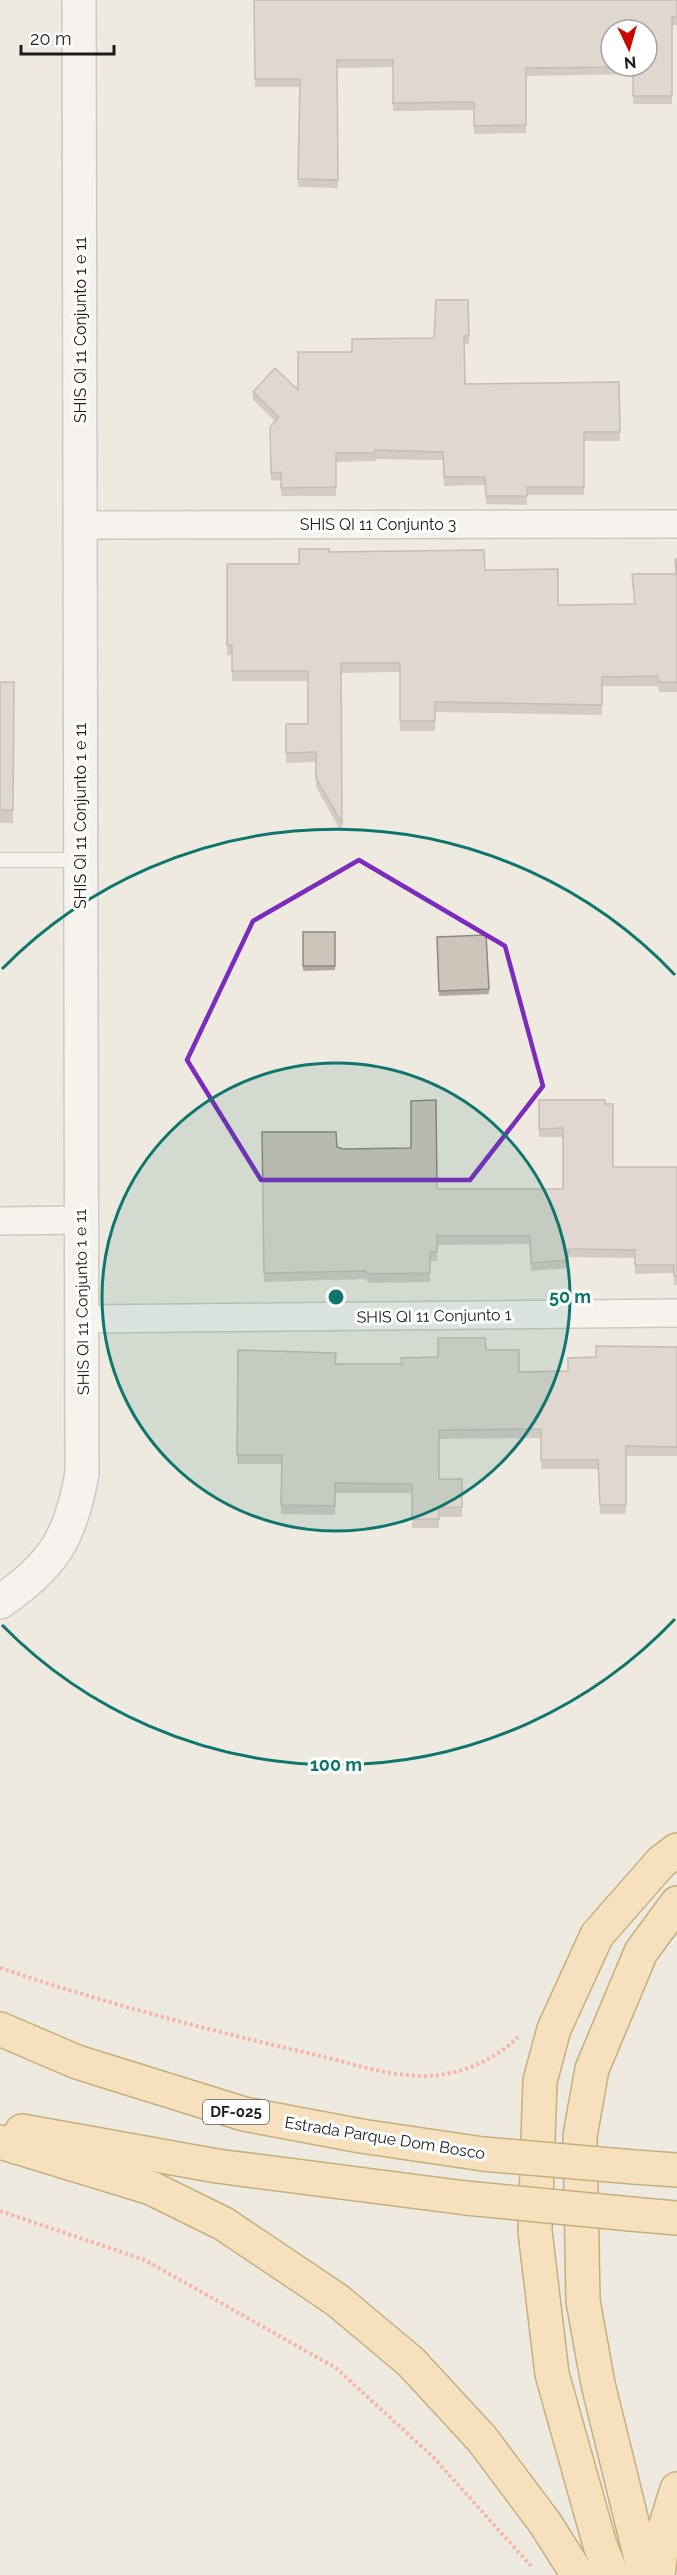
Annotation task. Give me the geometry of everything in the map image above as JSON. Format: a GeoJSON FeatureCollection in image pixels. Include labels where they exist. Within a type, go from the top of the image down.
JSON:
{"type":"FeatureCollection","features":[{"type":"Feature","properties":{"kind":"main road"},"geometry":{"type":"LineString","coordinates":[[612,2575],[600,2545],[552,2374],[536,2231],[540,2081],[554,2029],[597,1935],[661,1862],[677,1850]]}},
{"type":"Feature","properties":{"kind":"main road"},"geometry":{"type":"LineString","coordinates":[[645,2575],[598,2384],[583,2301],[580,2136],[592,2069],[640,1952],[677,1903]]}},
{"type":"Feature","properties":{"kind":"main road","name":"Estrada Parque Dom Bosco"},"geometry":{"type":"LineString","coordinates":[[0,2029],[77,2062],[244,2114],[362,2136],[483,2154],[677,2170]]}},
{"type":"Feature","properties":{"kind":"main road"},"geometry":{"type":"LineString","coordinates":[[0,2127],[217,2166],[466,2198],[677,2218]]}},
{"type":"Feature","properties":{"kind":"main road"},"geometry":{"type":"LineString","coordinates":[[0,2142],[152,2188],[224,2224],[337,2300],[411,2362],[482,2439],[545,2523],[578,2575]]}},
{"type":"Feature","properties":{"kind":"main road"},"geometry":{"type":"LineString","coordinates":[[658,2575],[663,2534],[677,2489]]}},
{"type":"Feature","properties":{"kind":"street","name":"SHIS QI 11 Conjunto 1 e 11"},"geometry":{"type":"LineString","coordinates":[[0,1602],[27,1584],[59,1549],[76,1511],[82,1473],[84,1319],[81,1220],[79,0]]}},
{"type":"Feature","properties":{"kind":"street","name":"SHIS QI 11 Conjunto 3"},"geometry":{"type":"LineString","coordinates":[[80,525],[677,524]]}},
{"type":"Feature","properties":{"kind":"street"},"geometry":{"type":"LineString","coordinates":[[0,1221],[81,1220]]}},
{"type":"Feature","properties":{"kind":"street","name":"SHIS QI 11 Conjunto 1"},"geometry":{"type":"LineString","coordinates":[[84,1319],[677,1313]]}},
{"type":"Feature","properties":{"kind":"lane"},"geometry":{"type":"LineString","coordinates":[[0,860],[81,860]]}},
{"type":"Feature","properties":{"kind":"path"},"geometry":{"type":"LineString","coordinates":[[0,1968],[86,1996],[255,2041],[421,2076],[452,2073],[484,2061],[507,2048],[524,2031]]}},
{"type":"Feature","properties":{"kind":"path"},"geometry":{"type":"LineString","coordinates":[[0,2211],[145,2260],[336,2368],[433,2457],[539,2575]]}},
{"type":"Feature","properties":{"kind":"highlighted area"},"geometry":{"type":"Polygon","coordinates":[[[359,860],[505,946],[543,1086],[470,1180],[261,1180],[187,1060],[253,921],[359,860]]]}},
{"type":"Feature","properties":{"kind":"building"},"geometry":{"type":"Polygon","coordinates":[[[254,0],[677,0],[677,17],[672,17],[672,96],[633,96],[633,78],[659,78],[659,18],[599,18],[599,67],[526,68],[526,125],[474,126],[474,102],[393,103],[393,60],[337,60],[338,180],[298,179],[300,79],[255,79],[254,0]]]}},
{"type":"Feature","properties":{"kind":"building"},"geometry":{"type":"Polygon","coordinates":[[[436,300],[468,300],[469,336],[464,336],[465,384],[619,382],[620,432],[584,432],[584,487],[527,487],[527,496],[486,496],[485,477],[444,477],[443,452],[375,450],[376,453],[336,453],[336,487],[281,488],[281,472],[271,473],[270,427],[279,417],[253,392],[275,368],[298,390],[298,352],[352,352],[352,339],[434,338],[436,300]]]}},
{"type":"Feature","properties":{"kind":"building"},"geometry":{"type":"Polygon","coordinates":[[[299,549],[329,549],[329,552],[484,550],[485,570],[558,569],[558,605],[635,604],[632,574],[676,574],[675,559],[677,559],[677,682],[659,682],[658,676],[602,677],[602,705],[435,702],[435,721],[400,721],[400,663],[341,663],[342,823],[316,778],[316,752],[286,753],[286,724],[308,724],[308,671],[232,671],[232,645],[227,645],[227,564],[299,564],[299,549]]]}},
{"type":"Feature","properties":{"kind":"building"},"geometry":{"type":"Polygon","coordinates":[[[0,682],[14,682],[13,810],[0,810],[0,682]]]}},
{"type":"Feature","properties":{"kind":"building"},"geometry":{"type":"Polygon","coordinates":[[[303,932],[335,932],[335,966],[303,966],[303,932]]]}},
{"type":"Feature","properties":{"kind":"building"},"geometry":{"type":"Polygon","coordinates":[[[486,935],[489,989],[439,991],[437,937],[486,935]]]}},
{"type":"Feature","properties":{"kind":"building"},"geometry":{"type":"Polygon","coordinates":[[[436,1100],[437,1189],[563,1189],[563,1128],[539,1129],[539,1100],[605,1100],[605,1104],[613,1104],[613,1167],[677,1167],[677,1276],[674,1276],[674,1265],[635,1265],[635,1250],[568,1249],[568,1260],[531,1263],[530,1236],[437,1236],[437,1252],[430,1252],[430,1273],[369,1274],[365,1271],[264,1273],[262,1132],[336,1132],[337,1147],[343,1149],[411,1148],[411,1101],[436,1100]]]}},
{"type":"Feature","properties":{"kind":"building"},"geometry":{"type":"Polygon","coordinates":[[[438,1338],[485,1338],[486,1350],[519,1350],[519,1372],[568,1371],[568,1358],[596,1357],[596,1346],[677,1347],[677,1447],[626,1446],[626,1505],[600,1505],[598,1460],[541,1460],[541,1429],[439,1430],[439,1479],[462,1479],[462,1507],[439,1508],[439,1519],[412,1519],[412,1484],[335,1483],[335,1506],[281,1505],[282,1455],[237,1455],[238,1350],[336,1353],[335,1364],[402,1364],[401,1358],[438,1357],[438,1338]]]}}]}
